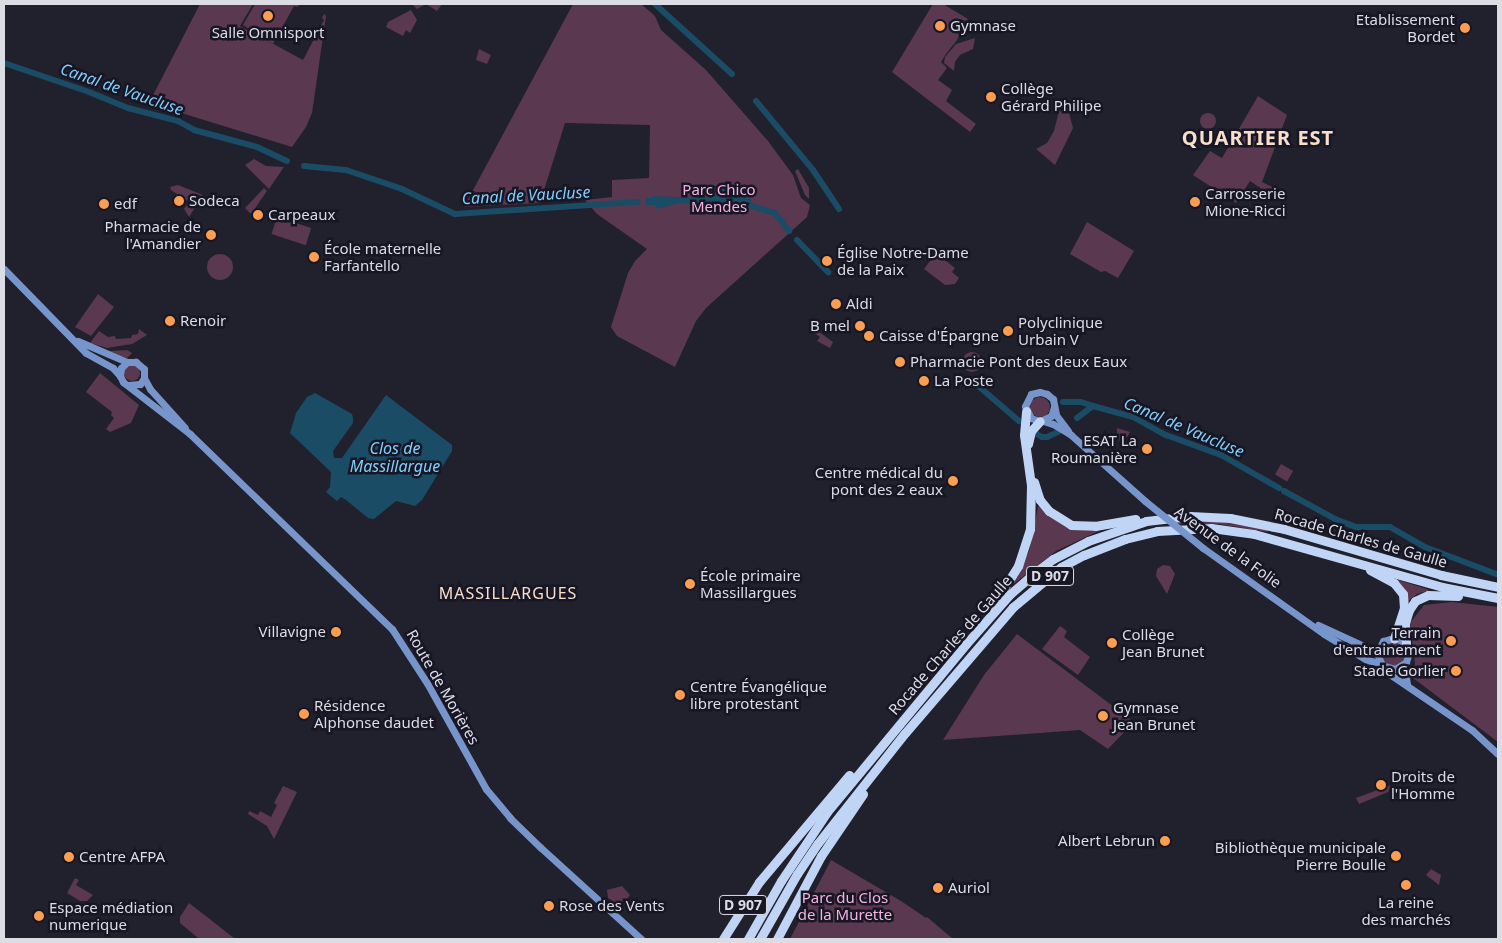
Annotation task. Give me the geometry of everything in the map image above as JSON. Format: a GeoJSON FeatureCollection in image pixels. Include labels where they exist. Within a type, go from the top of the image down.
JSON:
{"type":"FeatureCollection","features":[{"type":"Feature","properties":{"kind":"highway"},"geometry":{"type":"LineString","coordinates":[[966,644],[1010,582],[1026,548],[1031,509],[1031,486],[1024,451],[1025,415]]}},
{"type":"Feature","properties":{"kind":"highway"},"geometry":{"type":"LineString","coordinates":[[1041,421],[1031,431],[1027,442],[1034,482],[1040,500],[1060,520],[1071,525],[1088,526],[1144,517],[1190,516]]}},
{"type":"Feature","properties":{"kind":"highway","name":"Rocade Charles de Gaulle"},"geometry":{"type":"LineString","coordinates":[[748,939],[812,833],[882,744],[1009,595],[1033,574],[1072,548],[1117,529],[1146,521],[1190,516],[1255,522],[1329,541],[1450,578],[1498,587]]}},
{"type":"Feature","properties":{"kind":"highway","name":"Rocade Charles de Gaulle"},"geometry":{"type":"LineString","coordinates":[[760,939],[797,874],[818,843],[905,732],[1013,607],[1062,567],[1104,546],[1157,531],[1210,528],[1254,534],[1333,554],[1442,587],[1498,599]]}},
{"type":"Feature","properties":{"kind":"highway"},"geometry":{"type":"LineString","coordinates":[[1333,554],[1385,577],[1400,588],[1405,599],[1404,608],[1394,638]]}},
{"type":"Feature","properties":{"kind":"highway"},"geometry":{"type":"LineString","coordinates":[[1406,644],[1404,630],[1406,617],[1412,605],[1420,597],[1446,594],[1476,600],[1498,599]]}},
{"type":"Feature","properties":{"kind":"highway","name":"D 907"},"geometry":{"type":"LineString","coordinates":[[776,939],[835,834],[905,732]]}},
{"type":"Feature","properties":{"kind":"highway","name":"D 907"},"geometry":{"type":"LineString","coordinates":[[723,939],[745,902],[766,873],[858,764],[882,744]]}},
{"type":"Feature","properties":{"kind":"main road"},"geometry":{"type":"LineString","coordinates":[[4,269],[66,332],[93,358],[110,366],[123,382],[128,385],[140,384],[144,378],[144,369],[140,363],[127,362],[84,345],[66,332]]}},
{"type":"Feature","properties":{"kind":"main road"},"geometry":{"type":"LineString","coordinates":[[120,376],[122,368],[127,362]]}},
{"type":"Feature","properties":{"kind":"main road","name":"Route de Morières"},"geometry":{"type":"LineString","coordinates":[[144,378],[150,388],[190,434],[392,629],[427,683],[486,789],[510,818],[547,854],[641,939]]}},
{"type":"Feature","properties":{"kind":"main road","name":"Route de Morières"},"geometry":{"type":"LineString","coordinates":[[128,385],[190,434]]}},
{"type":"Feature","properties":{"kind":"main road","name":"Avenue de la Folie"},"geometry":{"type":"LineString","coordinates":[[1071,435],[1056,414],[1050,396],[1040,392],[1028,398],[1025,415],[1053,424],[1071,435],[1145,501],[1203,548],[1367,660],[1382,665]]}},
{"type":"Feature","properties":{"kind":"main road"},"geometry":{"type":"LineString","coordinates":[[1041,421],[1051,416],[1054,407]]}},
{"type":"Feature","properties":{"kind":"main road"},"geometry":{"type":"LineString","coordinates":[[1302,617],[1368,648],[1378,648]]}},
{"type":"Feature","properties":{"kind":"main road"},"geometry":{"type":"LineString","coordinates":[[1407,686],[1404,665],[1409,653],[1406,644],[1394,638],[1383,641],[1378,648],[1378,658],[1392,675],[1407,686],[1472,730],[1498,754]]}},
{"type":"Feature","properties":{"kind":"main road"},"geometry":{"type":"LineString","coordinates":[[1382,665],[1394,669],[1404,665]]}},
{"type":"Feature","properties":{"kind":"green space"},"geometry":{"type":"Polygon","coordinates":[[[200,4],[253,4],[240,26],[303,60],[324,20],[322,18],[324,14],[326,16],[312,113],[306,127],[292,147],[149,103],[200,4]]]}},
{"type":"Feature","properties":{"kind":"green space","name":"Salle Omnisport"},"geometry":{"type":"Polygon","coordinates":[[[255,4],[301,4],[297,7],[294,6],[273,44],[243,25],[255,4]]]}},
{"type":"Feature","properties":{"kind":"green space"},"geometry":{"type":"Polygon","coordinates":[[[412,4],[426,4],[417,9],[412,4]]]}},
{"type":"Feature","properties":{"kind":"green space"},"geometry":{"type":"Polygon","coordinates":[[[426,4],[442,4],[437,11],[426,4]]]}},
{"type":"Feature","properties":{"kind":"green space","name":"Parc Chico Mendes"},"geometry":{"type":"Polygon","coordinates":[[[573,4],[641,4],[655,16],[661,30],[706,70],[768,141],[793,175],[801,198],[810,205],[807,217],[706,308],[696,321],[675,367],[617,336],[611,327],[628,273],[635,261],[647,249],[597,214],[585,200],[612,197],[612,180],[649,178],[650,125],[565,123],[540,203],[464,207],[573,4]]]}},
{"type":"Feature","properties":{"kind":"green space"},"geometry":{"type":"Polygon","coordinates":[[[933,4],[943,4],[968,19],[957,40],[941,62],[947,68],[938,80],[952,90],[946,101],[976,124],[970,132],[892,72],[933,4]]]}},
{"type":"Feature","properties":{"kind":"green space"},"geometry":{"type":"Polygon","coordinates":[[[411,10],[417,20],[410,33],[406,30],[403,36],[386,27],[388,22],[411,10]]]}},
{"type":"Feature","properties":{"kind":"green space"},"geometry":{"type":"Polygon","coordinates":[[[975,38],[973,49],[960,55],[955,62],[954,71],[944,63],[945,57],[956,44],[975,38]]]}},
{"type":"Feature","properties":{"kind":"green space"},"geometry":{"type":"Polygon","coordinates":[[[479,49],[491,55],[487,64],[476,60],[479,49]]]}},
{"type":"Feature","properties":{"kind":"green space"},"geometry":{"type":"Polygon","coordinates":[[[1258,96],[1287,115],[1262,182],[1272,187],[1271,195],[1250,181],[1236,203],[1193,175],[1210,151],[1222,158],[1258,96]]]}},
{"type":"Feature","properties":{"kind":"green space"},"geometry":{"type":"Polygon","coordinates":[[[1059,111],[1069,113],[1073,128],[1055,165],[1036,149],[1047,143],[1054,131],[1059,111]]]}},
{"type":"Feature","properties":{"kind":"green space"},"geometry":{"type":"Polygon","coordinates":[[[1208,113],[1216,121],[1208,129],[1200,121],[1208,113]]]}},
{"type":"Feature","properties":{"kind":"green space"},"geometry":{"type":"Polygon","coordinates":[[[254,159],[266,166],[284,167],[269,189],[245,165],[254,159]]]}},
{"type":"Feature","properties":{"kind":"green space"},"geometry":{"type":"Polygon","coordinates":[[[798,169],[809,188],[809,199],[805,195],[795,171],[798,169]]]}},
{"type":"Feature","properties":{"kind":"green space"},"geometry":{"type":"Polygon","coordinates":[[[178,185],[203,195],[189,217],[184,209],[189,202],[171,190],[170,187],[178,185]]]}},
{"type":"Feature","properties":{"kind":"green space"},"geometry":{"type":"Polygon","coordinates":[[[264,188],[267,191],[251,214],[245,208],[264,188]]]}},
{"type":"Feature","properties":{"kind":"green space"},"geometry":{"type":"Polygon","coordinates":[[[277,217],[311,228],[306,245],[271,234],[277,217]]]}},
{"type":"Feature","properties":{"kind":"green space"},"geometry":{"type":"Polygon","coordinates":[[[1087,222],[1134,251],[1118,278],[1105,271],[1101,272],[1070,254],[1087,222]]]}},
{"type":"Feature","properties":{"kind":"green space"},"geometry":{"type":"Polygon","coordinates":[[[220,254],[229,258],[233,267],[229,276],[220,280],[211,276],[207,267],[211,258],[220,254]]]}},
{"type":"Feature","properties":{"kind":"green space"},"geometry":{"type":"Polygon","coordinates":[[[933,257],[941,257],[955,268],[952,272],[959,278],[955,284],[945,285],[924,269],[933,257]]]}},
{"type":"Feature","properties":{"kind":"green space"},"geometry":{"type":"Polygon","coordinates":[[[98,294],[114,307],[91,336],[75,327],[98,294]]]}},
{"type":"Feature","properties":{"kind":"green space"},"geometry":{"type":"Polygon","coordinates":[[[139,329],[147,335],[132,344],[107,348],[90,343],[99,331],[108,337],[115,336],[116,339],[131,338],[132,335],[138,334],[139,329]]]}},
{"type":"Feature","properties":{"kind":"green space"},"geometry":{"type":"Polygon","coordinates":[[[815,329],[833,342],[830,348],[817,341],[820,337],[813,332],[815,329]]]}},
{"type":"Feature","properties":{"kind":"green space"},"geometry":{"type":"Polygon","coordinates":[[[127,350],[132,353],[127,358],[108,353],[110,351],[127,350]]]}},
{"type":"Feature","properties":{"kind":"green space"},"geometry":{"type":"Polygon","coordinates":[[[972,352],[979,355],[982,362],[979,369],[972,372],[965,369],[962,362],[965,355],[972,352]]]}},
{"type":"Feature","properties":{"kind":"green space"},"geometry":{"type":"Polygon","coordinates":[[[129,365],[135,365],[140,370],[138,379],[129,381],[124,376],[124,370],[129,365]]]}},
{"type":"Feature","properties":{"kind":"green space"},"geometry":{"type":"Polygon","coordinates":[[[100,373],[139,405],[131,423],[110,432],[106,429],[114,418],[111,415],[112,412],[86,392],[100,373]]]}},
{"type":"Feature","properties":{"kind":"green space"},"geometry":{"type":"Polygon","coordinates":[[[1040,397],[1047,400],[1050,407],[1047,414],[1040,417],[1033,414],[1030,407],[1033,400],[1040,397]]]}},
{"type":"Feature","properties":{"kind":"green space"},"geometry":{"type":"Polygon","coordinates":[[[1117,428],[1130,432],[1123,443],[1117,439],[1117,428]]]}},
{"type":"Feature","properties":{"kind":"green space"},"geometry":{"type":"Polygon","coordinates":[[[1281,464],[1293,471],[1287,481],[1275,474],[1281,464]]]}},
{"type":"Feature","properties":{"kind":"green space"},"geometry":{"type":"Polygon","coordinates":[[[1039,502],[1051,516],[1100,528],[1101,530],[1056,551],[1010,587],[1029,551],[1039,502]]]}},
{"type":"Feature","properties":{"kind":"green space"},"geometry":{"type":"Polygon","coordinates":[[[1176,521],[1212,521],[1268,529],[1267,532],[1219,524],[1179,524],[1176,521]]]}},
{"type":"Feature","properties":{"kind":"green space"},"geometry":{"type":"Polygon","coordinates":[[[1163,565],[1170,566],[1175,574],[1167,594],[1156,576],[1157,569],[1163,565]]]}},
{"type":"Feature","properties":{"kind":"green space"},"geometry":{"type":"Polygon","coordinates":[[[1392,578],[1430,590],[1417,594],[1407,602],[1392,578]]]}},
{"type":"Feature","properties":{"kind":"green space","name":"Stade Gorlier"},"geometry":{"type":"Polygon","coordinates":[[[1452,602],[1498,607],[1498,742],[1413,678],[1415,664],[1410,623],[1424,605],[1452,602]]]}},
{"type":"Feature","properties":{"kind":"green space"},"geometry":{"type":"Polygon","coordinates":[[[1060,626],[1067,631],[1064,637],[1090,657],[1078,675],[1042,649],[1060,626]]]}},
{"type":"Feature","properties":{"kind":"green space"},"geometry":{"type":"Polygon","coordinates":[[[1017,634],[1134,722],[1108,749],[1080,730],[943,740],[984,675],[1017,634]]]}},
{"type":"Feature","properties":{"kind":"green space"},"geometry":{"type":"Polygon","coordinates":[[[1393,642],[1401,646],[1405,654],[1401,662],[1393,666],[1385,662],[1381,654],[1385,646],[1393,642]]]}},
{"type":"Feature","properties":{"kind":"green space"},"geometry":{"type":"Polygon","coordinates":[[[1391,785],[1388,792],[1359,804],[1356,798],[1391,785]]]}},
{"type":"Feature","properties":{"kind":"green space"},"geometry":{"type":"Polygon","coordinates":[[[283,786],[297,792],[274,839],[267,826],[248,814],[249,811],[258,815],[260,811],[271,817],[277,805],[274,803],[283,786]]]}},
{"type":"Feature","properties":{"kind":"green space","name":"Parc du Clos de la Murette"},"geometry":{"type":"Polygon","coordinates":[[[831,860],[927,917],[953,939],[790,939],[831,860]]]}},
{"type":"Feature","properties":{"kind":"green space"},"geometry":{"type":"Polygon","coordinates":[[[1431,869],[1441,875],[1439,885],[1426,875],[1431,869]]]}},
{"type":"Feature","properties":{"kind":"green space"},"geometry":{"type":"Polygon","coordinates":[[[75,878],[79,880],[76,885],[93,895],[87,901],[80,901],[67,893],[75,878]]]}},
{"type":"Feature","properties":{"kind":"green space"},"geometry":{"type":"Polygon","coordinates":[[[622,886],[630,895],[621,907],[608,898],[607,890],[622,886]]]}},
{"type":"Feature","properties":{"kind":"green space"},"geometry":{"type":"Polygon","coordinates":[[[189,903],[235,939],[198,938],[180,923],[180,917],[189,903]]]}},
{"type":"Feature","properties":{"kind":"water"},"geometry":{"type":"Polygon","coordinates":[[[730,185],[738,186],[746,191],[752,201],[752,207],[705,203],[705,198],[730,185]]]}},
{"type":"Feature","properties":{"kind":"water"},"geometry":{"type":"Polygon","coordinates":[[[651,196],[680,197],[680,203],[656,209],[656,205],[646,205],[646,198],[651,198],[651,196]]]}},
{"type":"Feature","properties":{"kind":"water"},"geometry":{"type":"Polygon","coordinates":[[[684,197],[701,197],[701,203],[684,203],[684,197]]]}},
{"type":"Feature","properties":{"kind":"water","name":"Clos de Massillargue"},"geometry":{"type":"Polygon","coordinates":[[[315,393],[352,414],[353,423],[333,451],[334,458],[342,458],[386,395],[452,445],[452,451],[422,500],[415,506],[396,501],[374,519],[368,518],[341,497],[337,501],[326,492],[330,487],[331,472],[290,433],[296,413],[307,397],[315,393]]]}},
{"type":"Feature","properties":{"kind":"waterway"},"geometry":{"type":"LineString","coordinates":[[655,4],[732,74]]}},
{"type":"Feature","properties":{"kind":"waterway","name":"Canal de Vaucluse"},"geometry":{"type":"LineString","coordinates":[[4,63],[89,92],[128,108],[178,121],[194,130],[257,147],[287,161]]}},
{"type":"Feature","properties":{"kind":"waterway"},"geometry":{"type":"LineString","coordinates":[[756,101],[813,170],[839,209]]}},
{"type":"Feature","properties":{"kind":"waterway","name":"Canal de Vaucluse"},"geometry":{"type":"LineString","coordinates":[[304,166],[346,170],[402,189],[455,214],[638,202]]}},
{"type":"Feature","properties":{"kind":"waterway","name":"Canal de Vaucluse"},"geometry":{"type":"LineString","coordinates":[[672,200],[712,201]]}},
{"type":"Feature","properties":{"kind":"waterway","name":"Canal de Vaucluse"},"geometry":{"type":"LineString","coordinates":[[745,204],[775,213],[789,231]]}},
{"type":"Feature","properties":{"kind":"waterway","name":"Canal de Vaucluse"},"geometry":{"type":"LineString","coordinates":[[797,240],[828,272]]}},
{"type":"Feature","properties":{"kind":"waterway","name":"Canal de Vaucluse"},"geometry":{"type":"LineString","coordinates":[[976,384],[1019,421]]}},
{"type":"Feature","properties":{"kind":"waterway"},"geometry":{"type":"LineString","coordinates":[[1063,402],[1081,402],[1093,406]]}},
{"type":"Feature","properties":{"kind":"waterway","name":"Canal de Vaucluse"},"geometry":{"type":"LineString","coordinates":[[1077,418],[1093,406],[1133,417],[1166,435],[1221,455],[1279,488]]}},
{"type":"Feature","properties":{"kind":"waterway","name":"Canal de Vaucluse"},"geometry":{"type":"LineString","coordinates":[[1035,433],[1042,437],[1047,437],[1058,432]]}},
{"type":"Feature","properties":{"kind":"waterway","name":"Canal de Vaucluse"},"geometry":{"type":"LineString","coordinates":[[1284,491],[1335,519],[1356,527],[1390,527],[1425,547],[1496,574]]}},
{"type":"Feature","properties":{"kind":"place","name":"Salle Omnisport"},"geometry":{"type":"Point","coordinates":[268,16]}},
{"type":"Feature","properties":{"kind":"place","name":"Gymnase"},"geometry":{"type":"Point","coordinates":[940,26]}},
{"type":"Feature","properties":{"kind":"place","name":"Etablissement Bordet"},"geometry":{"type":"Point","coordinates":[1465,28]}},
{"type":"Feature","properties":{"kind":"place","name":"Collège Gérard Philipe"},"geometry":{"type":"Point","coordinates":[991,97]}},
{"type":"Feature","properties":{"kind":"place","name":"Sodeca"},"geometry":{"type":"Point","coordinates":[179,201]}},
{"type":"Feature","properties":{"kind":"place","name":"Carrosserie Mione-Ricci"},"geometry":{"type":"Point","coordinates":[1195,202]}},
{"type":"Feature","properties":{"kind":"place","name":"edf"},"geometry":{"type":"Point","coordinates":[104,204]}},
{"type":"Feature","properties":{"kind":"place","name":"Carpeaux"},"geometry":{"type":"Point","coordinates":[258,215]}},
{"type":"Feature","properties":{"kind":"place","name":"Pharmacie de l'Amandier"},"geometry":{"type":"Point","coordinates":[211,235]}},
{"type":"Feature","properties":{"kind":"place","name":"École maternelle Farfantello"},"geometry":{"type":"Point","coordinates":[314,257]}},
{"type":"Feature","properties":{"kind":"place","name":"Église Notre-Dame de la Paix"},"geometry":{"type":"Point","coordinates":[827,261]}},
{"type":"Feature","properties":{"kind":"place","name":"Aldi"},"geometry":{"type":"Point","coordinates":[836,304]}},
{"type":"Feature","properties":{"kind":"place","name":"Renoir"},"geometry":{"type":"Point","coordinates":[170,321]}},
{"type":"Feature","properties":{"kind":"place","name":"B mel"},"geometry":{"type":"Point","coordinates":[860,326]}},
{"type":"Feature","properties":{"kind":"place","name":"Polyclinique Urbain V"},"geometry":{"type":"Point","coordinates":[1008,331]}},
{"type":"Feature","properties":{"kind":"place","name":"Caisse d'Épargne"},"geometry":{"type":"Point","coordinates":[869,336]}},
{"type":"Feature","properties":{"kind":"place","name":"Pharmacie Pont des deux Eaux"},"geometry":{"type":"Point","coordinates":[900,362]}},
{"type":"Feature","properties":{"kind":"place","name":"La Poste"},"geometry":{"type":"Point","coordinates":[924,381]}},
{"type":"Feature","properties":{"kind":"place","name":"ESAT La Roumanière"},"geometry":{"type":"Point","coordinates":[1147,449]}},
{"type":"Feature","properties":{"kind":"place","name":"Centre médical du pont des 2 eaux"},"geometry":{"type":"Point","coordinates":[953,481]}},
{"type":"Feature","properties":{"kind":"place","name":"École primaire Massillargues"},"geometry":{"type":"Point","coordinates":[690,584]}},
{"type":"Feature","properties":{"kind":"place","name":"Villavigne"},"geometry":{"type":"Point","coordinates":[336,632]}},
{"type":"Feature","properties":{"kind":"place","name":"Terrain d'entrainement"},"geometry":{"type":"Point","coordinates":[1451,641]}},
{"type":"Feature","properties":{"kind":"place","name":"Collège Jean Brunet"},"geometry":{"type":"Point","coordinates":[1112,643]}},
{"type":"Feature","properties":{"kind":"place","name":"Stade Gorlier"},"geometry":{"type":"Point","coordinates":[1456,671]}},
{"type":"Feature","properties":{"kind":"place","name":"Centre Évangélique libre protestant"},"geometry":{"type":"Point","coordinates":[680,695]}},
{"type":"Feature","properties":{"kind":"place","name":"Résidence Alphonse daudet"},"geometry":{"type":"Point","coordinates":[304,714]}},
{"type":"Feature","properties":{"kind":"place","name":"Gymnase Jean Brunet"},"geometry":{"type":"Point","coordinates":[1103,716]}},
{"type":"Feature","properties":{"kind":"place","name":"Droits de l'Homme"},"geometry":{"type":"Point","coordinates":[1381,785]}},
{"type":"Feature","properties":{"kind":"place","name":"Albert Lebrun"},"geometry":{"type":"Point","coordinates":[1165,841]}},
{"type":"Feature","properties":{"kind":"place","name":"Bibliothèque municipale Pierre Boulle"},"geometry":{"type":"Point","coordinates":[1396,856]}},
{"type":"Feature","properties":{"kind":"place","name":"Centre AFPA"},"geometry":{"type":"Point","coordinates":[69,857]}},
{"type":"Feature","properties":{"kind":"place","name":"La reine des marchés"},"geometry":{"type":"Point","coordinates":[1406,885]}},
{"type":"Feature","properties":{"kind":"place","name":"Auriol"},"geometry":{"type":"Point","coordinates":[938,888]}},
{"type":"Feature","properties":{"kind":"place","name":"Rose des Vents"},"geometry":{"type":"Point","coordinates":[549,906]}},
{"type":"Feature","properties":{"kind":"place","name":"Espace médiation numerique"},"geometry":{"type":"Point","coordinates":[39,916]}},
{"type":"Feature","properties":{"kind":"district","name":"QUARTIER EST"},"geometry":{"type":"Point","coordinates":[1258,137]}},
{"type":"Feature","properties":{"kind":"district","name":"MASSILLARGUES"},"geometry":{"type":"Point","coordinates":[508,593]}}]}
